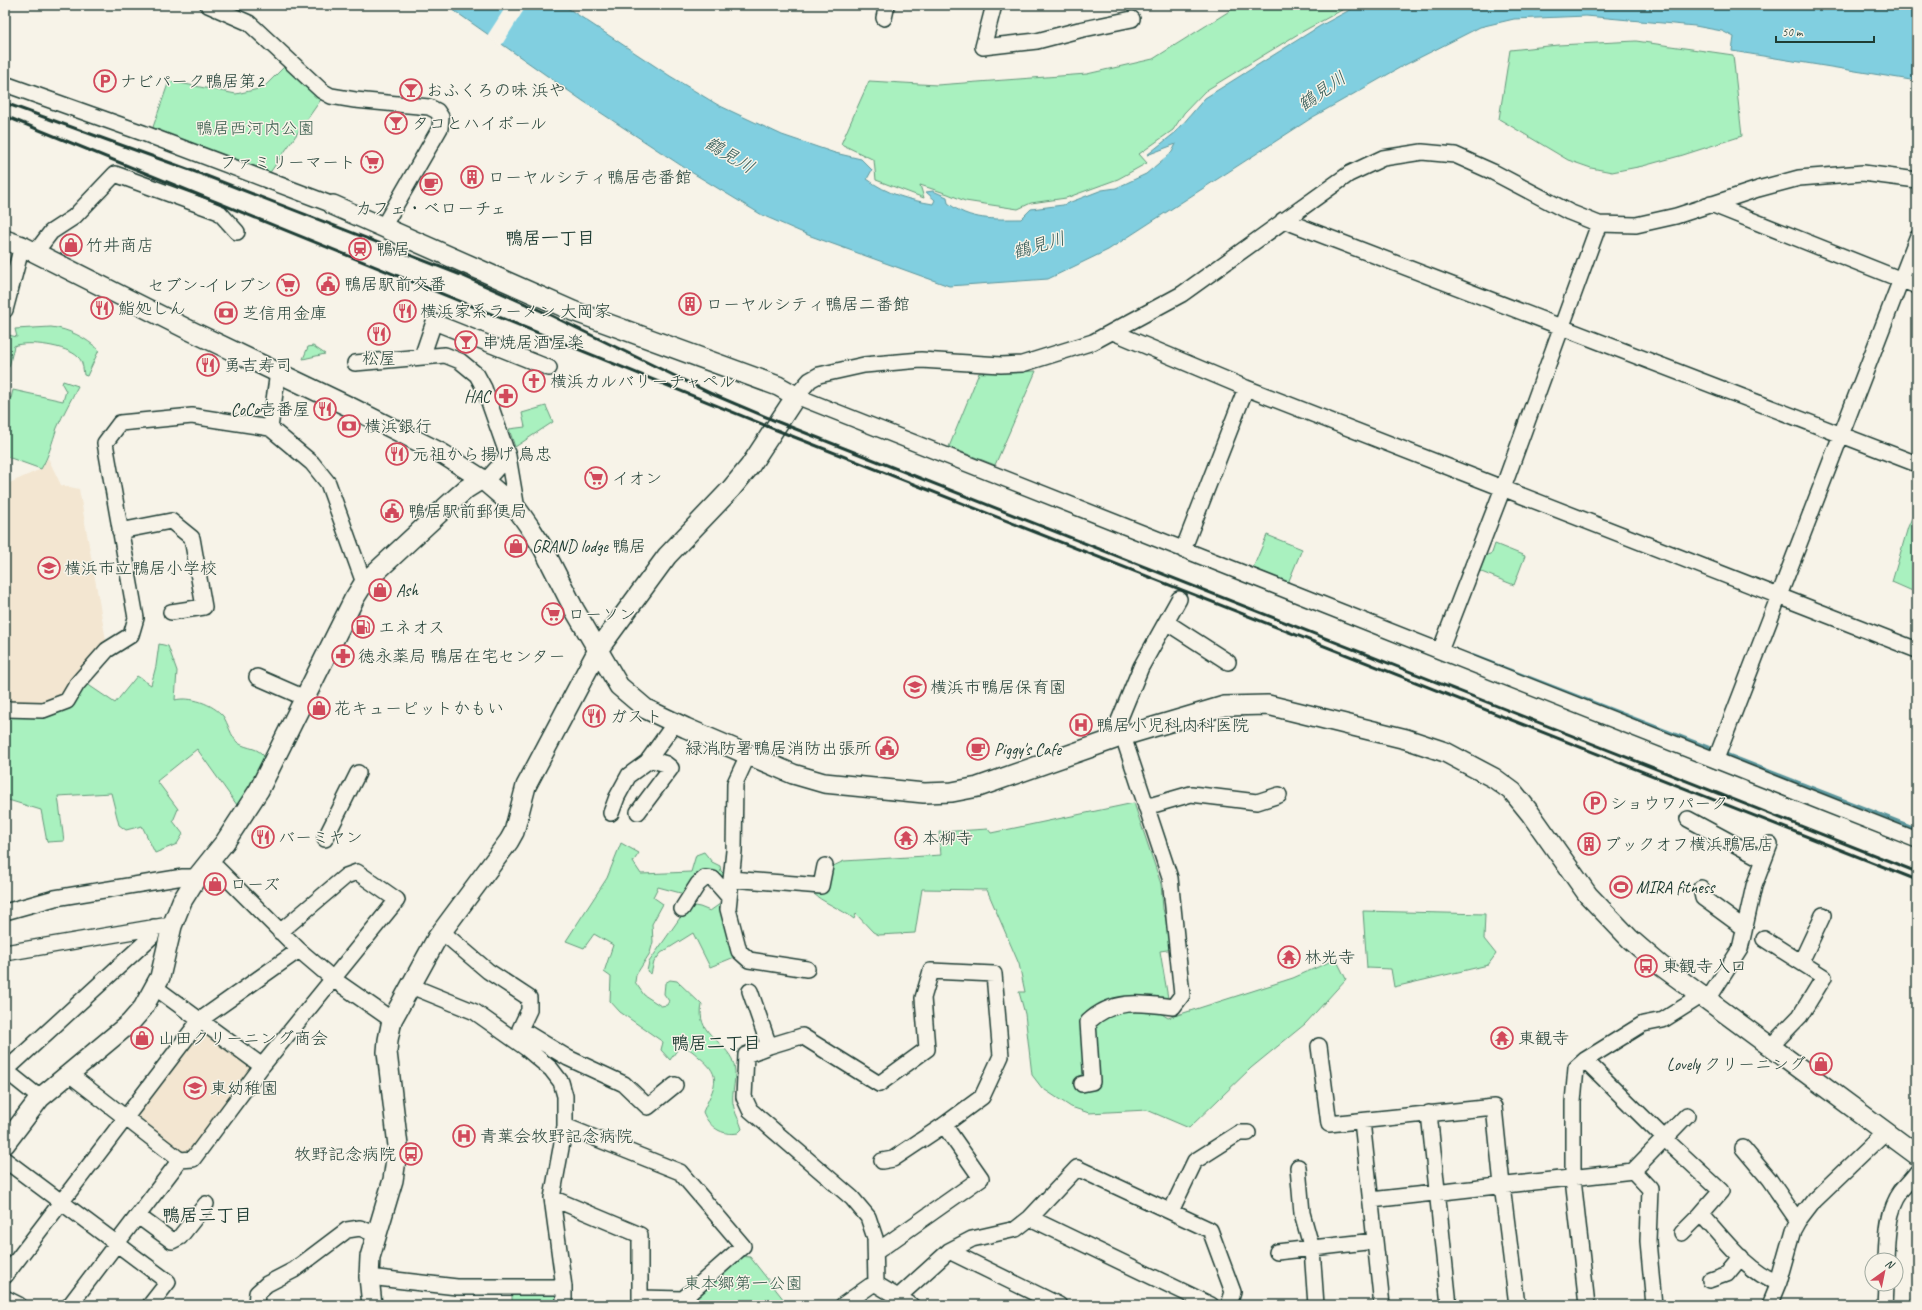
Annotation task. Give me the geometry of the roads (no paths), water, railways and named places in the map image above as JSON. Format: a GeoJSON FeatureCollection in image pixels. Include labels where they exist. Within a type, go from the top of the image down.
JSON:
{"type":"FeatureCollection","features":[{"type":"Feature","properties":{"kind":"street"},"geometry":{"type":"LineString","coordinates":[[208,5],[249,23],[322,91],[331,96],[355,100],[417,105],[437,111],[441,117],[440,128],[383,227]]}},
{"type":"Feature","properties":{"kind":"street"},"geometry":{"type":"LineString","coordinates":[[994,5],[983,47],[1038,41],[1079,30],[1132,19]]}},
{"type":"Feature","properties":{"kind":"street"},"geometry":{"type":"LineString","coordinates":[[5,84],[143,133],[333,206],[573,312],[778,386],[796,396],[1718,754],[1917,840]]}},
{"type":"Feature","properties":{"kind":"street"},"geometry":{"type":"LineString","coordinates":[[372,1305],[369,1277],[370,1257],[393,1180],[398,1146],[388,1052],[388,1040],[392,1020],[441,931],[509,841],[514,832],[526,786],[598,650],[666,556],[750,466],[796,396],[810,380],[819,375],[892,361],[921,360],[1002,365],[1022,364],[1093,342],[1182,294],[1349,174],[1383,158],[1422,152],[1455,155],[1493,172],[1569,212],[1599,224],[1636,225],[1676,216],[1758,189],[1799,178],[1863,173],[1917,180]]}},
{"type":"Feature","properties":{"kind":"street"},"geometry":{"type":"LineString","coordinates":[[20,246],[51,232],[74,217],[115,174],[219,212],[237,232]]}},
{"type":"Feature","properties":{"kind":"street"},"geometry":{"type":"LineString","coordinates":[[1711,204],[1917,286]]}},
{"type":"Feature","properties":{"kind":"street"},"geometry":{"type":"LineString","coordinates":[[1283,220],[1917,464]]}},
{"type":"Feature","properties":{"kind":"street"},"geometry":{"type":"LineString","coordinates":[[1442,647],[1503,488],[1599,224]]}},
{"type":"Feature","properties":{"kind":"street"},"geometry":{"type":"LineString","coordinates":[[1718,754],[1917,238]]}},
{"type":"Feature","properties":{"kind":"street"},"geometry":{"type":"LineString","coordinates":[[5,310],[20,246]]}},
{"type":"Feature","properties":{"kind":"street"},"geometry":{"type":"LineString","coordinates":[[20,246],[186,329],[278,372],[441,453],[482,480],[499,492],[517,509],[543,548],[574,609],[619,686],[646,709],[674,723],[793,774],[824,783],[924,793],[952,792],[978,787],[1117,738],[1224,706],[1268,705],[1406,739],[1445,752],[1471,764],[1513,792],[1537,822],[1588,895],[1630,939],[1660,965],[1917,1155]]}},
{"type":"Feature","properties":{"kind":"street"},"geometry":{"type":"LineString","coordinates":[[422,357],[434,322],[549,368]]}},
{"type":"Feature","properties":{"kind":"street"},"geometry":{"type":"LineString","coordinates":[[1113,332],[1246,388],[1917,650]]}},
{"type":"Feature","properties":{"kind":"street"},"geometry":{"type":"LineString","coordinates":[[355,363],[446,355],[460,361],[477,376],[487,395],[508,456],[517,509]]}},
{"type":"Feature","properties":{"kind":"street"},"geometry":{"type":"LineString","coordinates":[[270,428],[278,372]]}},
{"type":"Feature","properties":{"kind":"street"},"geometry":{"type":"LineString","coordinates":[[1185,546],[1246,388]]}},
{"type":"Feature","properties":{"kind":"street"},"geometry":{"type":"LineString","coordinates":[[5,709],[43,710],[67,701],[77,684],[107,650],[131,635],[136,618],[105,443],[120,423],[192,416],[270,428],[312,463],[328,483],[364,583]]}},
{"type":"Feature","properties":{"kind":"street"},"geometry":{"type":"LineString","coordinates":[[40,1098],[5,1070],[163,927],[260,790],[286,740],[354,598],[364,583],[466,489],[490,476],[508,456]]}},
{"type":"Feature","properties":{"kind":"street"},"geometry":{"type":"LineString","coordinates":[[120,531],[171,521],[192,538],[204,607],[171,612]]}},
{"type":"Feature","properties":{"kind":"street"},"geometry":{"type":"LineString","coordinates":[[1082,1084],[1092,1082],[1088,1022],[1098,1012],[1127,1003],[1172,1007],[1182,995],[1170,878],[1146,807],[1117,738],[1141,667],[1179,599]]}},
{"type":"Feature","properties":{"kind":"street"},"geometry":{"type":"LineString","coordinates":[[1166,622],[1228,662]]}},
{"type":"Feature","properties":{"kind":"street"},"geometry":{"type":"LineString","coordinates":[[257,677],[305,698]]}},
{"type":"Feature","properties":{"kind":"street"},"geometry":{"type":"LineString","coordinates":[[611,813],[617,797],[629,775],[649,759],[674,723]]}},
{"type":"Feature","properties":{"kind":"street"},"geometry":{"type":"LineString","coordinates":[[748,755],[735,783],[736,819],[728,909],[740,951],[749,960],[807,969]]}},
{"type":"Feature","properties":{"kind":"street"},"geometry":{"type":"LineString","coordinates":[[638,812],[671,768],[666,764],[649,759]]}},
{"type":"Feature","properties":{"kind":"street"},"geometry":{"type":"LineString","coordinates":[[325,839],[358,773]]}},
{"type":"Feature","properties":{"kind":"street"},"geometry":{"type":"LineString","coordinates":[[1146,807],[1191,794],[1245,802],[1257,802],[1279,795]]}},
{"type":"Feature","properties":{"kind":"street"},"geometry":{"type":"LineString","coordinates":[[1688,819],[1764,860]]}},
{"type":"Feature","properties":{"kind":"street"},"geometry":{"type":"LineString","coordinates":[[1587,1305],[1573,1179],[1573,1102],[1576,1068],[1585,1060],[1643,1024],[1663,1020],[1704,998],[1740,949],[1754,886],[1770,844]]}},
{"type":"Feature","properties":{"kind":"street"},"geometry":{"type":"LineString","coordinates":[[210,861],[299,950],[333,979],[392,1020]]}},
{"type":"Feature","properties":{"kind":"street"},"geometry":{"type":"LineString","coordinates":[[731,879],[821,886],[825,866]]}},
{"type":"Feature","properties":{"kind":"street"},"geometry":{"type":"LineString","coordinates":[[68,1073],[180,1160],[193,1159],[262,1066],[397,900],[357,872],[346,876],[280,932]]}},
{"type":"Feature","properties":{"kind":"street"},"geometry":{"type":"LineString","coordinates":[[5,912],[55,898],[183,877],[197,877]]}},
{"type":"Feature","properties":{"kind":"street"},"geometry":{"type":"LineString","coordinates":[[682,909],[698,884],[705,878],[713,879],[729,897]]}},
{"type":"Feature","properties":{"kind":"street"},"geometry":{"type":"LineString","coordinates":[[1701,888],[1703,898],[1744,928]]}},
{"type":"Feature","properties":{"kind":"street"},"geometry":{"type":"LineString","coordinates":[[1801,962],[1823,915]]}},
{"type":"Feature","properties":{"kind":"street"},"geometry":{"type":"LineString","coordinates":[[5,953],[163,927]]}},
{"type":"Feature","properties":{"kind":"street"},"geometry":{"type":"LineString","coordinates":[[5,1144],[40,1098],[68,1073],[130,1023],[143,1008],[156,988],[160,977],[163,927]]}},
{"type":"Feature","properties":{"kind":"street"},"geometry":{"type":"LineString","coordinates":[[441,931],[488,971],[529,998],[529,1010],[520,1029],[568,1058],[624,1084],[648,1107],[675,1084]]}},
{"type":"Feature","properties":{"kind":"street"},"geometry":{"type":"LineString","coordinates":[[1764,939],[1824,977],[1800,1016],[1770,1047]]}},
{"type":"Feature","properties":{"kind":"street"},"geometry":{"type":"LineString","coordinates":[[5,1276],[60,1201],[200,1020],[299,950]]}},
{"type":"Feature","properties":{"kind":"street"},"geometry":{"type":"LineString","coordinates":[[876,1284],[875,1238],[868,1217],[852,1198],[750,1110],[744,1097],[746,1056],[769,1046],[802,1036],[879,1084],[927,1049],[923,998],[931,971],[994,974],[1001,1056],[982,1097],[944,1125],[893,1159],[882,1161]]}},
{"type":"Feature","properties":{"kind":"street"},"geometry":{"type":"LineString","coordinates":[[411,986],[475,1012],[526,1048],[551,1068],[561,1082],[565,1096],[565,1126],[552,1198],[564,1287],[564,1305]]}},
{"type":"Feature","properties":{"kind":"street"},"geometry":{"type":"LineString","coordinates":[[156,988],[262,1066]]}},
{"type":"Feature","properties":{"kind":"street"},"geometry":{"type":"LineString","coordinates":[[750,991],[769,1046]]}},
{"type":"Feature","properties":{"kind":"street"},"geometry":{"type":"LineString","coordinates":[[1319,1046],[1329,1124],[1494,1107],[1502,1185],[1518,1305]]}},
{"type":"Feature","properties":{"kind":"street"},"geometry":{"type":"LineString","coordinates":[[1585,1060],[1665,1139],[1721,1191],[1682,1234]]}},
{"type":"Feature","properties":{"kind":"street"},"geometry":{"type":"LineString","coordinates":[[1429,1113],[1436,1193],[1449,1305]]}},
{"type":"Feature","properties":{"kind":"street"},"geometry":{"type":"LineString","coordinates":[[1371,1200],[1502,1185],[1573,1179],[1633,1171],[1687,1115]]}},
{"type":"Feature","properties":{"kind":"street"},"geometry":{"type":"LineString","coordinates":[[1362,1121],[1382,1305]]}},
{"type":"Feature","properties":{"kind":"street"},"geometry":{"type":"LineString","coordinates":[[876,1252],[980,1178],[944,1125]]}},
{"type":"Feature","properties":{"kind":"street"},"geometry":{"type":"LineString","coordinates":[[552,1198],[640,1235],[640,1301],[683,1299],[743,1246],[680,1172],[565,1126]]}},
{"type":"Feature","properties":{"kind":"street"},"geometry":{"type":"LineString","coordinates":[[1769,1305],[1778,1283],[1793,1230],[1798,1221],[1814,1200],[1885,1132]]}},
{"type":"Feature","properties":{"kind":"street"},"geometry":{"type":"LineString","coordinates":[[1171,1211],[1195,1161],[1239,1133],[1248,1133]]}},
{"type":"Feature","properties":{"kind":"street"},"geometry":{"type":"LineString","coordinates":[[1743,1148],[1769,1179],[1798,1221]]}},
{"type":"Feature","properties":{"kind":"street"},"geometry":{"type":"LineString","coordinates":[[5,1160],[168,1282],[150,1305]]}},
{"type":"Feature","properties":{"kind":"street"},"geometry":{"type":"LineString","coordinates":[[70,1305],[180,1160]]}},
{"type":"Feature","properties":{"kind":"street"},"geometry":{"type":"LineString","coordinates":[[1298,1167],[1302,1214],[1312,1248],[1316,1305]]}},
{"type":"Feature","properties":{"kind":"street"},"geometry":{"type":"LineString","coordinates":[[897,1298],[949,1251],[972,1239],[1016,1229],[1030,1218],[1077,1168],[1210,1230],[1233,1292],[1229,1305]]}},
{"type":"Feature","properties":{"kind":"street"},"geometry":{"type":"LineString","coordinates":[[1633,1171],[1650,1190],[1648,1241],[1654,1305]]}},
{"type":"Feature","properties":{"kind":"street"},"geometry":{"type":"LineString","coordinates":[[1886,1252],[1887,1235],[1895,1203],[1900,1192],[1917,1172]]}},
{"type":"Feature","properties":{"kind":"street"},"geometry":{"type":"LineString","coordinates":[[138,1216],[172,1241],[180,1237],[206,1204]]}},
{"type":"Feature","properties":{"kind":"street"},"geometry":{"type":"LineString","coordinates":[[1701,1214],[1741,1257],[1767,1279],[1778,1283]]}},
{"type":"Feature","properties":{"kind":"street"},"geometry":{"type":"LineString","coordinates":[[1030,1218],[1211,1305]]}},
{"type":"Feature","properties":{"kind":"street"},"geometry":{"type":"LineString","coordinates":[[256,1305],[257,1293],[267,1284],[294,1270],[347,1230],[360,1228],[376,1235]]}},
{"type":"Feature","properties":{"kind":"street"},"geometry":{"type":"LineString","coordinates":[[1277,1252],[1375,1241]]}},
{"type":"Feature","properties":{"kind":"street"},"geometry":{"type":"LineString","coordinates":[[949,1251],[1059,1305]]}},
{"type":"Feature","properties":{"kind":"street"},"geometry":{"type":"LineString","coordinates":[[1710,1280],[1727,1274],[1741,1257]]}},
{"type":"Feature","properties":{"kind":"street"},"geometry":{"type":"LineString","coordinates":[[369,1277],[457,1287],[564,1287]]}},
{"type":"Feature","properties":{"kind":"street"},"geometry":{"type":"LineString","coordinates":[[876,1284],[897,1298],[911,1305]]}},
{"type":"Feature","properties":{"kind":"street"},"geometry":{"type":"LineString","coordinates":[[843,1305],[870,1286],[876,1284]]}},
{"type":"Feature","properties":{"kind":"street"},"geometry":{"type":"LineString","coordinates":[[1884,1305],[1885,1292]]}},
{"type":"Feature","properties":{"kind":"street"},"geometry":{"type":"LineString","coordinates":[[5,1298],[19,1305]]}},
{"type":"Feature","properties":{"kind":"water","name":"鶴見川"},"geometry":{"type":"Polygon","coordinates":[[[446,5],[563,5],[670,76],[718,105],[782,135],[835,153],[861,159],[872,170],[867,179],[882,189],[915,201],[933,204],[935,200],[926,192],[933,191],[947,197],[948,203],[956,209],[974,216],[992,219],[1021,219],[1031,209],[1063,205],[1102,190],[1116,188],[1146,174],[1172,152],[1176,144],[1147,155],[1176,132],[1205,98],[1320,26],[1359,5],[1917,5],[1917,81],[1732,51],[1734,37],[1722,31],[1695,26],[1586,16],[1514,19],[1480,27],[1401,67],[1313,117],[1108,250],[1048,279],[949,286],[808,235],[762,215],[691,172],[583,101],[446,5]]]}},
{"type":"Feature","properties":{"kind":"waterway"},"geometry":{"type":"LineString","coordinates":[[1473,656],[1917,829]]}},
{"type":"Feature","properties":{"kind":"railway"},"geometry":{"type":"LineString","coordinates":[[5,103],[204,175],[461,275],[548,314],[712,394],[778,422],[1917,872]]}},
{"type":"Feature","properties":{"kind":"railway"},"geometry":{"type":"LineString","coordinates":[[5,116],[774,429],[1917,880]]}},
{"type":"Feature","properties":{"kind":"place","name":"ナビパーク鴨居第2"},"geometry":{"type":"Point","coordinates":[105,81]}},
{"type":"Feature","properties":{"kind":"place","name":"おふくろの味 浜や"},"geometry":{"type":"Point","coordinates":[411,90]}},
{"type":"Feature","properties":{"kind":"place","name":"タコとハイボール"},"geometry":{"type":"Point","coordinates":[396,123]}},
{"type":"Feature","properties":{"kind":"place","name":"ファミリーマート"},"geometry":{"type":"Point","coordinates":[372,162]}},
{"type":"Feature","properties":{"kind":"place","name":"ローヤルシティ鴨居壱番館"},"geometry":{"type":"Point","coordinates":[472,177]}},
{"type":"Feature","properties":{"kind":"place","name":"カフェ・ベローチェ"},"geometry":{"type":"Point","coordinates":[431,184]}},
{"type":"Feature","properties":{"kind":"place","name":"竹井商店"},"geometry":{"type":"Point","coordinates":[71,245]}},
{"type":"Feature","properties":{"kind":"place","name":"鴨居"},"geometry":{"type":"Point","coordinates":[360,249]}},
{"type":"Feature","properties":{"kind":"place","name":"鴨居駅前交番"},"geometry":{"type":"Point","coordinates":[328,284]}},
{"type":"Feature","properties":{"kind":"place","name":"セブン-イレブン"},"geometry":{"type":"Point","coordinates":[288,285]}},
{"type":"Feature","properties":{"kind":"place","name":"ローヤルシティ鴨居二番館"},"geometry":{"type":"Point","coordinates":[690,304]}},
{"type":"Feature","properties":{"kind":"place","name":"鮨処しん"},"geometry":{"type":"Point","coordinates":[102,308]}},
{"type":"Feature","properties":{"kind":"place","name":"横浜家系ラーメン 大岡家"},"geometry":{"type":"Point","coordinates":[405,311]}},
{"type":"Feature","properties":{"kind":"place","name":"芝信用金庫"},"geometry":{"type":"Point","coordinates":[226,313]}},
{"type":"Feature","properties":{"kind":"place","name":"松屋"},"geometry":{"type":"Point","coordinates":[379,334]}},
{"type":"Feature","properties":{"kind":"place","name":"串焼居酒屋楽"},"geometry":{"type":"Point","coordinates":[466,342]}},
{"type":"Feature","properties":{"kind":"place","name":"勇吉寿司"},"geometry":{"type":"Point","coordinates":[208,365]}},
{"type":"Feature","properties":{"kind":"place","name":"横浜カルバリーチャペル"},"geometry":{"type":"Point","coordinates":[534,381]}},
{"type":"Feature","properties":{"kind":"place","name":"HAC"},"geometry":{"type":"Point","coordinates":[506,396]}},
{"type":"Feature","properties":{"kind":"place","name":"CoCo壱番屋"},"geometry":{"type":"Point","coordinates":[325,409]}},
{"type":"Feature","properties":{"kind":"place","name":"横浜銀行"},"geometry":{"type":"Point","coordinates":[349,426]}},
{"type":"Feature","properties":{"kind":"place","name":"元祖から揚げ 鳥忠"},"geometry":{"type":"Point","coordinates":[397,454]}},
{"type":"Feature","properties":{"kind":"place","name":"イオン"},"geometry":{"type":"Point","coordinates":[596,478]}},
{"type":"Feature","properties":{"kind":"place","name":"鴨居駅前郵便局"},"geometry":{"type":"Point","coordinates":[392,511]}},
{"type":"Feature","properties":{"kind":"place","name":"GRAND lodge 鴨居"},"geometry":{"type":"Point","coordinates":[516,546]}},
{"type":"Feature","properties":{"kind":"place","name":"横浜市立鴨居小学校"},"geometry":{"type":"Point","coordinates":[49,568]}},
{"type":"Feature","properties":{"kind":"place","name":"Ash"},"geometry":{"type":"Point","coordinates":[380,590]}},
{"type":"Feature","properties":{"kind":"place","name":"ローソン"},"geometry":{"type":"Point","coordinates":[553,614]}},
{"type":"Feature","properties":{"kind":"place","name":"エネオス"},"geometry":{"type":"Point","coordinates":[363,627]}},
{"type":"Feature","properties":{"kind":"place","name":"徳永薬局 鴨居在宅センター"},"geometry":{"type":"Point","coordinates":[343,656]}},
{"type":"Feature","properties":{"kind":"place","name":"横浜市鴨居保育園"},"geometry":{"type":"Point","coordinates":[915,687]}},
{"type":"Feature","properties":{"kind":"place","name":"花キューピットかもい"},"geometry":{"type":"Point","coordinates":[319,708]}},
{"type":"Feature","properties":{"kind":"place","name":"ガスト"},"geometry":{"type":"Point","coordinates":[594,716]}},
{"type":"Feature","properties":{"kind":"place","name":"鴨居小児科内科医院"},"geometry":{"type":"Point","coordinates":[1081,725]}},
{"type":"Feature","properties":{"kind":"place","name":"緑消防署鴨居消防出張所"},"geometry":{"type":"Point","coordinates":[887,748]}},
{"type":"Feature","properties":{"kind":"place","name":"Piggy's Cafe"},"geometry":{"type":"Point","coordinates":[978,749]}},
{"type":"Feature","properties":{"kind":"place","name":"ショウワパーク"},"geometry":{"type":"Point","coordinates":[1595,803]}},
{"type":"Feature","properties":{"kind":"place","name":"バーミヤン"},"geometry":{"type":"Point","coordinates":[263,837]}},
{"type":"Feature","properties":{"kind":"place","name":"本柳寺"},"geometry":{"type":"Point","coordinates":[906,838]}},
{"type":"Feature","properties":{"kind":"place","name":"ブックオフ横浜鴨居店"},"geometry":{"type":"Point","coordinates":[1589,844]}},
{"type":"Feature","properties":{"kind":"place","name":"ローズ"},"geometry":{"type":"Point","coordinates":[215,884]}},
{"type":"Feature","properties":{"kind":"place","name":"MIRA fitness"},"geometry":{"type":"Point","coordinates":[1621,887]}},
{"type":"Feature","properties":{"kind":"place","name":"林光寺"},"geometry":{"type":"Point","coordinates":[1289,957]}},
{"type":"Feature","properties":{"kind":"place","name":"東観寺入口"},"geometry":{"type":"Point","coordinates":[1646,966]}},
{"type":"Feature","properties":{"kind":"place","name":"山田クリーニング商会"},"geometry":{"type":"Point","coordinates":[142,1038]}},
{"type":"Feature","properties":{"kind":"place","name":"東観寺"},"geometry":{"type":"Point","coordinates":[1502,1038]}},
{"type":"Feature","properties":{"kind":"place","name":"Lovely クリーニング"},"geometry":{"type":"Point","coordinates":[1821,1064]}},
{"type":"Feature","properties":{"kind":"place","name":"東幼稚園"},"geometry":{"type":"Point","coordinates":[195,1088]}},
{"type":"Feature","properties":{"kind":"place","name":"青葉会牧野記念病院"},"geometry":{"type":"Point","coordinates":[464,1136]}},
{"type":"Feature","properties":{"kind":"place","name":"牧野記念病院"},"geometry":{"type":"Point","coordinates":[411,1154]}},
{"type":"Feature","properties":{"kind":"district","name":"鴨居一丁目"},"geometry":{"type":"Point","coordinates":[550,238]}},
{"type":"Feature","properties":{"kind":"district","name":"鴨居二丁目"},"geometry":{"type":"Point","coordinates":[716,1043]}},
{"type":"Feature","properties":{"kind":"district","name":"鴨居三丁目"},"geometry":{"type":"Point","coordinates":[207,1215]}},
{"type":"Feature","properties":{"kind":"park label","name":"鴨居西河内公園"},"geometry":{"type":"Point","coordinates":[255,128]}},
{"type":"Feature","properties":{"kind":"park label","name":"東本郷第一公園"},"geometry":{"type":"Point","coordinates":[743,1283]}}]}
